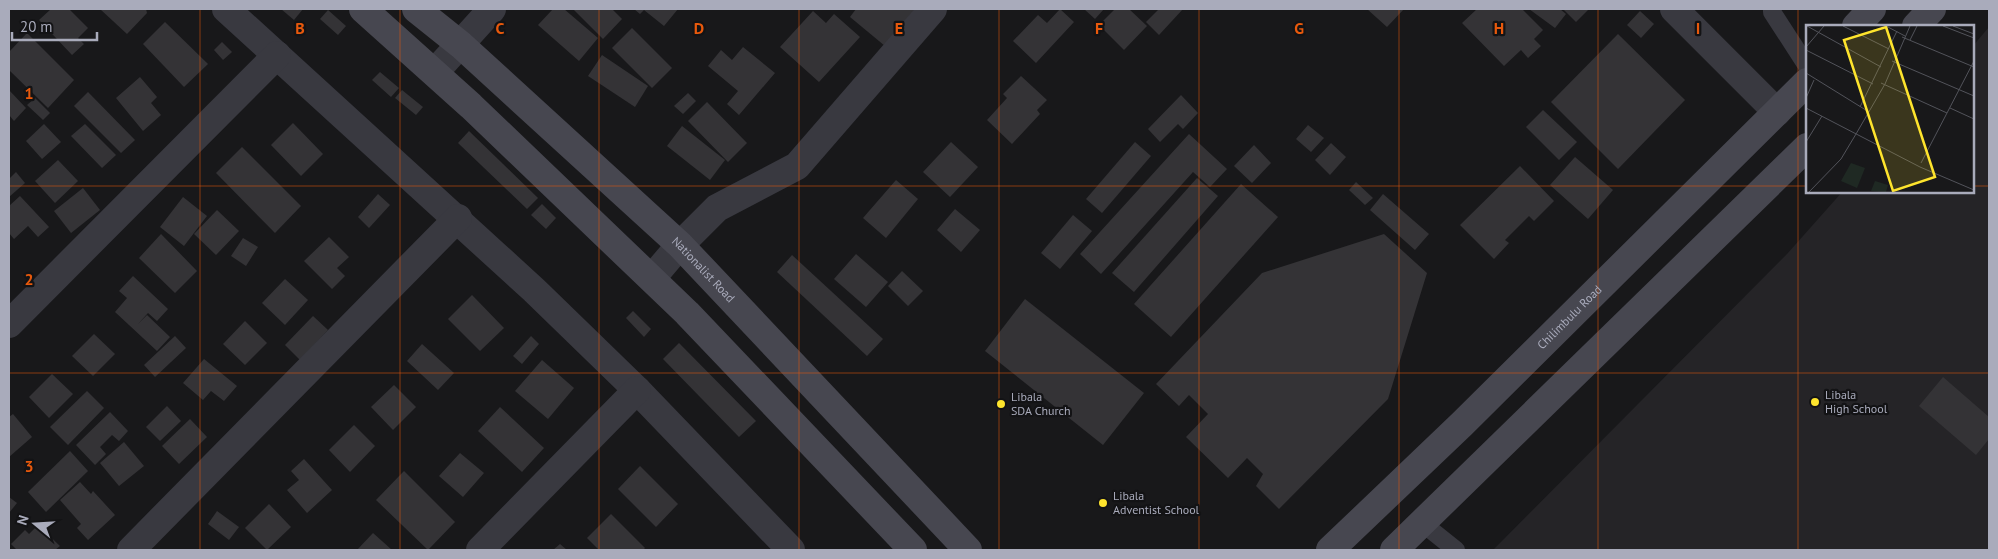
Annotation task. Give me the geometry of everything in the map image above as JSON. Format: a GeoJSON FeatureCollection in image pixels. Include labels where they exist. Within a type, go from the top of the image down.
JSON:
{"type":"FeatureCollection","features":[{"type":"Feature","properties":{"kind":"main road"},"geometry":{"type":"LineString","coordinates":[[362,9],[435,72],[687,312],[913,550]]}},
{"type":"Feature","properties":{"kind":"main road","name":"Nationalist Road"},"geometry":{"type":"LineString","coordinates":[[416,9],[461,45],[680,245],[957,546]]}},
{"type":"Feature","properties":{"kind":"main road"},"geometry":{"type":"LineString","coordinates":[[1857,25],[1872,9]]}},
{"type":"Feature","properties":{"kind":"main road"},"geometry":{"type":"LineString","coordinates":[[1917,25],[1932,9]]}},
{"type":"Feature","properties":{"kind":"main road","name":"Chilimbulu Road"},"geometry":{"type":"LineString","coordinates":[[1330,550],[1462,424],[1806,83]]}},
{"type":"Feature","properties":{"kind":"main road"},"geometry":{"type":"LineString","coordinates":[[1394,550],[1806,148]]}},
{"type":"Feature","properties":{"kind":"street"},"geometry":{"type":"LineString","coordinates":[[226,9],[458,218],[637,390],[791,550]]}},
{"type":"Feature","properties":{"kind":"street"},"geometry":{"type":"LineString","coordinates":[[435,72],[492,9]]}},
{"type":"Feature","properties":{"kind":"street"},"geometry":{"type":"LineString","coordinates":[[652,278],[680,245],[717,208],[797,166],[934,9]]}},
{"type":"Feature","properties":{"kind":"street"},"geometry":{"type":"LineString","coordinates":[[1674,9],[1777,112]]}},
{"type":"Feature","properties":{"kind":"street"},"geometry":{"type":"LineString","coordinates":[[9,324],[277,55]]}},
{"type":"Feature","properties":{"kind":"street"},"geometry":{"type":"LineString","coordinates":[[131,550],[458,218]]}},
{"type":"Feature","properties":{"kind":"street"},"geometry":{"type":"LineString","coordinates":[[480,550],[637,390]]}},
{"type":"Feature","properties":{"kind":"lane"},"geometry":{"type":"LineString","coordinates":[[1772,9],[1772,12],[1806,64]]}},
{"type":"Feature","properties":{"kind":"lane"},"geometry":{"type":"LineString","coordinates":[[1421,522],[1456,550]]}},
{"type":"Feature","properties":{"kind":"shaded area","name":"Libala High School"},"geometry":{"type":"Polygon","coordinates":[[[1989,27],[1989,550],[1494,549],[1787,254],[1842,192],[1973,192],[1973,46],[1989,27]]]}},
{"type":"Feature","properties":{"kind":"building"},"geometry":{"type":"Polygon","coordinates":[[[51,9],[69,9],[88,28],[78,38],[84,44],[72,55],[39,20],[51,9]]]}},
{"type":"Feature","properties":{"kind":"building"},"geometry":{"type":"Polygon","coordinates":[[[100,9],[146,9],[147,13],[127,34],[100,9]]]}},
{"type":"Feature","properties":{"kind":"building"},"geometry":{"type":"Polygon","coordinates":[[[281,9],[303,9],[294,20],[281,9]]]}},
{"type":"Feature","properties":{"kind":"building"},"geometry":{"type":"Polygon","coordinates":[[[553,9],[564,9],[598,38],[579,61],[538,25],[553,9]]]}},
{"type":"Feature","properties":{"kind":"building"},"geometry":{"type":"Polygon","coordinates":[[[573,9],[612,9],[622,19],[603,39],[573,9]]]}},
{"type":"Feature","properties":{"kind":"building"},"geometry":{"type":"Polygon","coordinates":[[[634,9],[678,9],[664,26],[644,10],[640,14],[634,9]]]}},
{"type":"Feature","properties":{"kind":"building"},"geometry":{"type":"Polygon","coordinates":[[[856,9],[915,9],[885,46],[850,17],[856,9]]]}},
{"type":"Feature","properties":{"kind":"building"},"geometry":{"type":"Polygon","coordinates":[[[1060,9],[1074,22],[1036,63],[1013,41],[1038,15],[1047,23],[1060,9]]]}},
{"type":"Feature","properties":{"kind":"building"},"geometry":{"type":"Polygon","coordinates":[[[1084,9],[1104,9],[1095,19],[1084,9]]]}},
{"type":"Feature","properties":{"kind":"building"},"geometry":{"type":"Polygon","coordinates":[[[1115,9],[1129,9],[1147,26],[1124,50],[1099,25],[1115,9]]]}},
{"type":"Feature","properties":{"kind":"building"},"geometry":{"type":"Polygon","coordinates":[[[1159,9],[1183,9],[1159,35],[1146,22],[1159,9]]]}},
{"type":"Feature","properties":{"kind":"building"},"geometry":{"type":"Polygon","coordinates":[[[1367,9],[1404,9],[1387,27],[1367,9]]]}},
{"type":"Feature","properties":{"kind":"building"},"geometry":{"type":"Polygon","coordinates":[[[1477,9],[1522,9],[1543,30],[1534,39],[1541,46],[1528,58],[1521,50],[1504,66],[1462,23],[1477,9]]]}},
{"type":"Feature","properties":{"kind":"building"},"geometry":{"type":"Polygon","coordinates":[[[1529,9],[1560,9],[1566,14],[1555,28],[1529,9]]]}},
{"type":"Feature","properties":{"kind":"building"},"geometry":{"type":"Polygon","coordinates":[[[1563,9],[1587,9],[1588,10],[1576,22],[1563,9]]]}},
{"type":"Feature","properties":{"kind":"building"},"geometry":{"type":"Polygon","coordinates":[[[328,10],[346,26],[338,35],[320,19],[328,10]]]}},
{"type":"Feature","properties":{"kind":"building"},"geometry":{"type":"Polygon","coordinates":[[[813,11],[826,23],[834,14],[860,37],[819,82],[780,47],[813,11]]]}},
{"type":"Feature","properties":{"kind":"building"},"geometry":{"type":"Polygon","coordinates":[[[1640,11],[1654,24],[1641,38],[1627,25],[1640,11]]]}},
{"type":"Feature","properties":{"kind":"building"},"geometry":{"type":"Polygon","coordinates":[[[165,22],[208,64],[184,87],[143,44],[165,22]]]}},
{"type":"Feature","properties":{"kind":"building"},"geometry":{"type":"Polygon","coordinates":[[[632,28],[672,68],[652,88],[612,48],[632,28]]]}},
{"type":"Feature","properties":{"kind":"building"},"geometry":{"type":"Polygon","coordinates":[[[27,33],[74,80],[48,108],[9,70],[9,52],[27,33]]]}},
{"type":"Feature","properties":{"kind":"building"},"geometry":{"type":"Polygon","coordinates":[[[1618,34],[1685,100],[1618,169],[1551,102],[1618,34]]]}},
{"type":"Feature","properties":{"kind":"building"},"geometry":{"type":"Polygon","coordinates":[[[222,42],[232,52],[223,60],[214,50],[222,42]]]}},
{"type":"Feature","properties":{"kind":"building"},"geometry":{"type":"Polygon","coordinates":[[[743,47],[775,73],[739,115],[727,104],[738,91],[708,66],[721,50],[732,60],[743,47]]]}},
{"type":"Feature","properties":{"kind":"building"},"geometry":{"type":"Polygon","coordinates":[[[602,55],[648,86],[635,107],[588,76],[602,55]]]}},
{"type":"Feature","properties":{"kind":"building"},"geometry":{"type":"Polygon","coordinates":[[[380,72],[399,88],[391,97],[372,80],[380,72]]]}},
{"type":"Feature","properties":{"kind":"building"},"geometry":{"type":"Polygon","coordinates":[[[1021,76],[1047,100],[1037,110],[1040,114],[1012,144],[987,120],[1007,98],[1003,94],[1021,76]]]}},
{"type":"Feature","properties":{"kind":"building"},"geometry":{"type":"Polygon","coordinates":[[[140,77],[157,97],[151,103],[161,115],[143,131],[116,98],[140,77]]]}},
{"type":"Feature","properties":{"kind":"building"},"geometry":{"type":"Polygon","coordinates":[[[9,90],[26,108],[14,121],[9,115],[9,90]]]}},
{"type":"Feature","properties":{"kind":"building"},"geometry":{"type":"Polygon","coordinates":[[[402,90],[423,107],[416,115],[395,98],[402,90]]]}},
{"type":"Feature","properties":{"kind":"building"},"geometry":{"type":"Polygon","coordinates":[[[88,92],[135,140],[121,153],[74,106],[88,92]]]}},
{"type":"Feature","properties":{"kind":"building"},"geometry":{"type":"Polygon","coordinates":[[[688,93],[696,101],[683,114],[674,106],[688,93]]]}},
{"type":"Feature","properties":{"kind":"building"},"geometry":{"type":"Polygon","coordinates":[[[1181,95],[1198,113],[1183,129],[1178,124],[1160,142],[1148,129],[1181,95]]]}},
{"type":"Feature","properties":{"kind":"building"},"geometry":{"type":"Polygon","coordinates":[[[35,98],[50,113],[43,120],[27,105],[35,98]]]}},
{"type":"Feature","properties":{"kind":"building"},"geometry":{"type":"Polygon","coordinates":[[[707,102],[747,143],[728,162],[688,121],[707,102]]]}},
{"type":"Feature","properties":{"kind":"building"},"geometry":{"type":"Polygon","coordinates":[[[1543,110],[1577,142],[1559,160],[1526,127],[1543,110]]]}},
{"type":"Feature","properties":{"kind":"building"},"geometry":{"type":"Polygon","coordinates":[[[293,123],[323,154],[301,176],[271,145],[293,123]]]}},
{"type":"Feature","properties":{"kind":"building"},"geometry":{"type":"Polygon","coordinates":[[[44,124],[61,142],[42,159],[26,141],[44,124]]]}},
{"type":"Feature","properties":{"kind":"building"},"geometry":{"type":"Polygon","coordinates":[[[85,124],[116,155],[102,168],[71,136],[85,124]]]}},
{"type":"Feature","properties":{"kind":"building"},"geometry":{"type":"Polygon","coordinates":[[[1308,125],[1324,138],[1311,152],[1296,139],[1308,125]]]}},
{"type":"Feature","properties":{"kind":"building"},"geometry":{"type":"Polygon","coordinates":[[[682,126],[725,160],[710,180],[667,146],[682,126]]]}},
{"type":"Feature","properties":{"kind":"building"},"geometry":{"type":"Polygon","coordinates":[[[469,131],[538,198],[527,209],[458,143],[469,131]]]}},
{"type":"Feature","properties":{"kind":"building"},"geometry":{"type":"Polygon","coordinates":[[[1189,134],[1227,169],[1210,187],[1193,172],[1101,274],[1080,254],[1189,134]]]}},
{"type":"Feature","properties":{"kind":"building"},"geometry":{"type":"Polygon","coordinates":[[[951,142],[978,167],[950,197],[923,172],[951,142]]]}},
{"type":"Feature","properties":{"kind":"building"},"geometry":{"type":"Polygon","coordinates":[[[1135,142],[1151,156],[1102,213],[1086,199],[1135,142]]]}},
{"type":"Feature","properties":{"kind":"building"},"geometry":{"type":"Polygon","coordinates":[[[1331,143],[1346,157],[1330,175],[1315,160],[1331,143]]]}},
{"type":"Feature","properties":{"kind":"building"},"geometry":{"type":"Polygon","coordinates":[[[1254,145],[1271,163],[1252,183],[1234,166],[1254,145]]]}},
{"type":"Feature","properties":{"kind":"building"},"geometry":{"type":"Polygon","coordinates":[[[242,147],[301,206],[275,233],[216,173],[242,147]]]}},
{"type":"Feature","properties":{"kind":"building"},"geometry":{"type":"Polygon","coordinates":[[[1575,157],[1613,190],[1588,219],[1550,185],[1575,157]]]}},
{"type":"Feature","properties":{"kind":"building"},"geometry":{"type":"Polygon","coordinates":[[[58,160],[78,181],[55,203],[35,181],[58,160]]]}},
{"type":"Feature","properties":{"kind":"building"},"geometry":{"type":"Polygon","coordinates":[[[1520,166],[1554,201],[1534,221],[1529,216],[1505,240],[1509,243],[1494,259],[1460,225],[1520,166]]]}},
{"type":"Feature","properties":{"kind":"building"},"geometry":{"type":"Polygon","coordinates":[[[16,172],[25,183],[9,197],[9,179],[16,172]]]}},
{"type":"Feature","properties":{"kind":"building"},"geometry":{"type":"Polygon","coordinates":[[[1197,178],[1218,196],[1134,292],[1112,273],[1197,178]]]}},
{"type":"Feature","properties":{"kind":"building"},"geometry":{"type":"Polygon","coordinates":[[[896,180],[918,199],[886,238],[863,218],[896,180]]]}},
{"type":"Feature","properties":{"kind":"building"},"geometry":{"type":"Polygon","coordinates":[[[1356,182],[1373,198],[1365,205],[1349,190],[1356,182]]]}},
{"type":"Feature","properties":{"kind":"building"},"geometry":{"type":"Polygon","coordinates":[[[1241,184],[1278,217],[1171,337],[1134,304],[1241,184]]]}},
{"type":"Feature","properties":{"kind":"building"},"geometry":{"type":"Polygon","coordinates":[[[83,188],[100,210],[71,233],[54,211],[83,188]]]}},
{"type":"Feature","properties":{"kind":"building"},"geometry":{"type":"Polygon","coordinates":[[[378,194],[390,205],[369,228],[358,217],[378,194]]]}},
{"type":"Feature","properties":{"kind":"building"},"geometry":{"type":"Polygon","coordinates":[[[1383,194],[1429,234],[1415,250],[1370,210],[1383,194]]]}},
{"type":"Feature","properties":{"kind":"building"},"geometry":{"type":"Polygon","coordinates":[[[20,196],[49,227],[38,237],[28,226],[14,239],[9,233],[9,206],[20,196]]]}},
{"type":"Feature","properties":{"kind":"building"},"geometry":{"type":"Polygon","coordinates":[[[183,197],[207,216],[184,246],[160,227],[183,197]]]}},
{"type":"Feature","properties":{"kind":"building"},"geometry":{"type":"Polygon","coordinates":[[[542,204],[556,218],[546,229],[531,215],[542,204]]]}},
{"type":"Feature","properties":{"kind":"building"},"geometry":{"type":"Polygon","coordinates":[[[955,209],[980,230],[961,252],[937,230],[955,209]]]}},
{"type":"Feature","properties":{"kind":"building"},"geometry":{"type":"Polygon","coordinates":[[[217,210],[239,231],[216,255],[194,234],[217,210]]]}},
{"type":"Feature","properties":{"kind":"building"},"geometry":{"type":"Polygon","coordinates":[[[1073,215],[1092,231],[1060,269],[1041,253],[1073,215]]]}},
{"type":"Feature","properties":{"kind":"building"},"geometry":{"type":"Polygon","coordinates":[[[161,234],[197,271],[175,293],[139,258],[161,234]]]}},
{"type":"Feature","properties":{"kind":"building"},"geometry":{"type":"Polygon","coordinates":[[[1384,234],[1427,273],[1388,399],[1279,509],[1256,486],[1263,474],[1247,458],[1228,478],[1186,437],[1208,414],[1189,395],[1179,406],[1156,384],[1262,273],[1384,234]]]}},
{"type":"Feature","properties":{"kind":"building"},"geometry":{"type":"Polygon","coordinates":[[[329,237],[349,257],[337,268],[345,276],[332,289],[304,261],[329,237]]]}},
{"type":"Feature","properties":{"kind":"building"},"geometry":{"type":"Polygon","coordinates":[[[243,238],[258,247],[246,266],[231,256],[243,238]]]}},
{"type":"Feature","properties":{"kind":"building"},"geometry":{"type":"Polygon","coordinates":[[[856,254],[888,282],[866,307],[834,279],[856,254]]]}},
{"type":"Feature","properties":{"kind":"building"},"geometry":{"type":"Polygon","coordinates":[[[792,255],[883,339],[867,356],[777,272],[792,255]]]}},
{"type":"Feature","properties":{"kind":"building"},"geometry":{"type":"Polygon","coordinates":[[[902,271],[923,291],[908,306],[888,286],[902,271]]]}},
{"type":"Feature","properties":{"kind":"building"},"geometry":{"type":"Polygon","coordinates":[[[133,276],[168,309],[157,321],[148,313],[138,324],[147,315],[170,337],[157,351],[115,312],[127,298],[119,291],[133,276]]]}},
{"type":"Feature","properties":{"kind":"building"},"geometry":{"type":"Polygon","coordinates":[[[285,279],[308,300],[285,325],[262,303],[285,279]]]}},
{"type":"Feature","properties":{"kind":"building"},"geometry":{"type":"Polygon","coordinates":[[[472,295],[504,328],[480,351],[448,319],[472,295]]]}},
{"type":"Feature","properties":{"kind":"building"},"geometry":{"type":"Polygon","coordinates":[[[1025,299],[1144,393],[1103,445],[985,351],[1025,299]]]}},
{"type":"Feature","properties":{"kind":"building"},"geometry":{"type":"Polygon","coordinates":[[[633,311],[651,329],[644,337],[626,318],[633,311]]]}},
{"type":"Feature","properties":{"kind":"building"},"geometry":{"type":"Polygon","coordinates":[[[313,316],[328,330],[300,360],[285,345],[313,316]]]}},
{"type":"Feature","properties":{"kind":"building"},"geometry":{"type":"Polygon","coordinates":[[[245,321],[267,343],[245,365],[223,344],[245,321]]]}},
{"type":"Feature","properties":{"kind":"building"},"geometry":{"type":"Polygon","coordinates":[[[94,334],[115,354],[93,376],[72,356],[94,334]]]}},
{"type":"Feature","properties":{"kind":"building"},"geometry":{"type":"Polygon","coordinates":[[[175,336],[186,348],[155,377],[144,365],[175,336]]]}},
{"type":"Feature","properties":{"kind":"building"},"geometry":{"type":"Polygon","coordinates":[[[531,336],[539,344],[522,364],[513,356],[531,336]]]}},
{"type":"Feature","properties":{"kind":"building"},"geometry":{"type":"Polygon","coordinates":[[[679,343],[756,421],[739,437],[663,359],[679,343]]]}},
{"type":"Feature","properties":{"kind":"building"},"geometry":{"type":"Polygon","coordinates":[[[422,344],[454,373],[438,390],[407,361],[422,344]]]}},
{"type":"Feature","properties":{"kind":"building"},"geometry":{"type":"Polygon","coordinates":[[[204,359],[237,386],[224,401],[211,391],[203,400],[183,383],[204,359]]]}},
{"type":"Feature","properties":{"kind":"building"},"geometry":{"type":"Polygon","coordinates":[[[542,360],[574,388],[548,419],[515,391],[542,360]]]}},
{"type":"Feature","properties":{"kind":"building"},"geometry":{"type":"Polygon","coordinates":[[[52,374],[73,394],[49,418],[29,397],[52,374]]]}},
{"type":"Feature","properties":{"kind":"building"},"geometry":{"type":"Polygon","coordinates":[[[1943,377],[1989,417],[1989,439],[1976,455],[1919,406],[1943,377]]]}},
{"type":"Feature","properties":{"kind":"building"},"geometry":{"type":"Polygon","coordinates":[[[394,385],[416,407],[393,430],[371,407],[394,385]]]}},
{"type":"Feature","properties":{"kind":"building"},"geometry":{"type":"Polygon","coordinates":[[[87,391],[104,408],[68,445],[50,427],[87,391]]]}},
{"type":"Feature","properties":{"kind":"building"},"geometry":{"type":"Polygon","coordinates":[[[167,406],[181,421],[160,441],[146,427],[167,406]]]}},
{"type":"Feature","properties":{"kind":"building"},"geometry":{"type":"Polygon","coordinates":[[[500,407],[544,448],[522,472],[478,431],[500,407]]]}},
{"type":"Feature","properties":{"kind":"building"},"geometry":{"type":"Polygon","coordinates":[[[110,412],[128,431],[119,441],[112,435],[100,447],[106,454],[95,465],[76,445],[110,412]]]}},
{"type":"Feature","properties":{"kind":"building"},"geometry":{"type":"Polygon","coordinates":[[[13,414],[32,437],[9,457],[9,417],[13,414]]]}},
{"type":"Feature","properties":{"kind":"building"},"geometry":{"type":"Polygon","coordinates":[[[190,419],[207,437],[179,464],[162,446],[190,419]]]}},
{"type":"Feature","properties":{"kind":"building"},"geometry":{"type":"Polygon","coordinates":[[[354,425],[375,446],[350,472],[329,450],[354,425]]]}},
{"type":"Feature","properties":{"kind":"building"},"geometry":{"type":"Polygon","coordinates":[[[124,442],[144,466],[119,486],[100,463],[124,442]]]}},
{"type":"Feature","properties":{"kind":"building"},"geometry":{"type":"Polygon","coordinates":[[[70,451],[88,471],[46,512],[28,492],[70,451]]]}},
{"type":"Feature","properties":{"kind":"building"},"geometry":{"type":"Polygon","coordinates":[[[460,453],[484,473],[463,497],[439,476],[460,453]]]}},
{"type":"Feature","properties":{"kind":"building"},"geometry":{"type":"Polygon","coordinates":[[[304,459],[332,490],[307,513],[287,490],[299,480],[291,471],[304,459]]]}},
{"type":"Feature","properties":{"kind":"building"},"geometry":{"type":"Polygon","coordinates":[[[640,466],[678,504],[656,527],[618,489],[640,466]]]}},
{"type":"Feature","properties":{"kind":"building"},"geometry":{"type":"Polygon","coordinates":[[[404,471],[455,522],[428,550],[376,500],[404,471]]]}},
{"type":"Feature","properties":{"kind":"building"},"geometry":{"type":"Polygon","coordinates":[[[80,482],[91,494],[93,491],[115,515],[88,540],[77,528],[81,524],[60,500],[80,482]]]}},
{"type":"Feature","properties":{"kind":"building"},"geometry":{"type":"Polygon","coordinates":[[[9,497],[17,503],[9,513],[9,497]]]}},
{"type":"Feature","properties":{"kind":"building"},"geometry":{"type":"Polygon","coordinates":[[[269,504],[291,527],[267,550],[245,528],[269,504]]]}},
{"type":"Feature","properties":{"kind":"building"},"geometry":{"type":"Polygon","coordinates":[[[217,511],[239,527],[229,540],[208,524],[217,511]]]}},
{"type":"Feature","properties":{"kind":"building"},"geometry":{"type":"Polygon","coordinates":[[[611,514],[645,548],[643,550],[599,550],[587,538],[611,514]]]}},
{"type":"Feature","properties":{"kind":"building"},"geometry":{"type":"Polygon","coordinates":[[[38,525],[60,546],[55,550],[17,550],[11,544],[25,530],[29,534],[38,525]]]}},
{"type":"Feature","properties":{"kind":"building"},"geometry":{"type":"Polygon","coordinates":[[[373,533],[392,550],[357,550],[373,533]]]}},
{"type":"Feature","properties":{"kind":"building"},"geometry":{"type":"Polygon","coordinates":[[[560,544],[567,550],[553,550],[560,544]]]}},
{"type":"Feature","properties":{"kind":"place","name":"Libala High School"},"geometry":{"type":"Point","coordinates":[1815,402]}},
{"type":"Feature","properties":{"kind":"place","name":"Libala SDA Church"},"geometry":{"type":"Point","coordinates":[1001,404]}},
{"type":"Feature","properties":{"kind":"place","name":"Libala Adventist School"},"geometry":{"type":"Point","coordinates":[1103,503]}}]}
